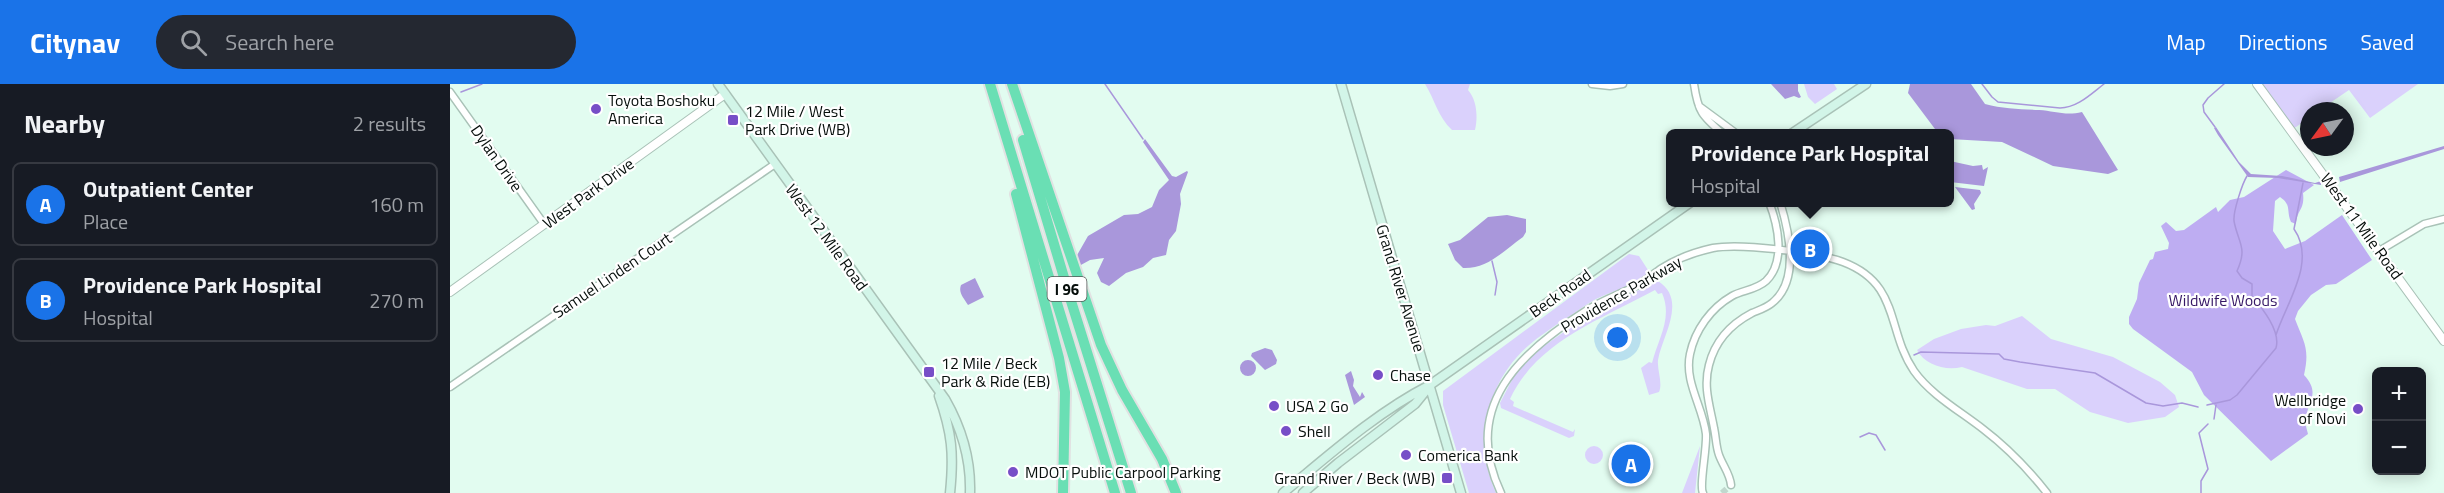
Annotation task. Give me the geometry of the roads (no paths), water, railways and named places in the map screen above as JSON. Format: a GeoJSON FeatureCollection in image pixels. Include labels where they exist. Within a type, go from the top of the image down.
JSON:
{"type":"FeatureCollection","features":[{"type":"Feature","properties":{"kind":"highway","name":"I 96"},"geometry":{"type":"LineString","coordinates":[[990,84],[1115,493]]}},
{"type":"Feature","properties":{"kind":"highway","name":"I 96"},"geometry":{"type":"LineString","coordinates":[[1010,84],[1071,301],[1131,493]]}},
{"type":"Feature","properties":{"kind":"highway"},"geometry":{"type":"LineString","coordinates":[[1010,84],[1101,345],[1122,390],[1162,459],[1176,493]]}},
{"type":"Feature","properties":{"kind":"highway"},"geometry":{"type":"LineString","coordinates":[[1005,135],[1008,163],[1059,358],[1065,411],[1063,493]]}},
{"type":"Feature","properties":{"kind":"main road","name":"West 12 Mile Road"},"geometry":{"type":"LineString","coordinates":[[718,84],[951,410],[968,460],[970,493]]}},
{"type":"Feature","properties":{"kind":"main road","name":"Grand River Avenue"},"geometry":{"type":"LineString","coordinates":[[1341,84],[1461,493]]}},
{"type":"Feature","properties":{"kind":"main road"},"geometry":{"type":"LineString","coordinates":[[1798,129],[1866,84]]}},
{"type":"Feature","properties":{"kind":"main road","name":"Beck Road"},"geometry":{"type":"LineString","coordinates":[[1283,493],[1331,453],[1410,395],[1430,385],[1684,207]]}},
{"type":"Feature","properties":{"kind":"main road","name":"Beck Road"},"geometry":{"type":"LineString","coordinates":[[1303,493],[1415,404],[1430,385]]}},
{"type":"Feature","properties":{"kind":"main road","name":"West 12 Mile Road"},"geometry":{"type":"LineString","coordinates":[[937,390],[952,438],[950,493]]}},
{"type":"Feature","properties":{"kind":"main road"},"geometry":{"type":"LineString","coordinates":[[953,459],[958,462],[968,460]]}},
{"type":"Feature","properties":{"kind":"street"},"geometry":{"type":"LineString","coordinates":[[1592,84],[1610,86],[1623,84]]}},
{"type":"Feature","properties":{"kind":"street"},"geometry":{"type":"LineString","coordinates":[[1695,84],[1697,103],[1703,116],[1717,129]]}},
{"type":"Feature","properties":{"kind":"street","name":"West 11 Mile Road"},"geometry":{"type":"LineString","coordinates":[[2257,84],[2444,341]]}},
{"type":"Feature","properties":{"kind":"street","name":"Dylan Drive"},"geometry":{"type":"LineString","coordinates":[[450,92],[544,224]]}},
{"type":"Feature","properties":{"kind":"street","name":"West Park Drive"},"geometry":{"type":"LineString","coordinates":[[450,292],[725,94]]}},
{"type":"Feature","properties":{"kind":"street"},"geometry":{"type":"LineString","coordinates":[[1697,103],[1730,129]]}},
{"type":"Feature","properties":{"kind":"street"},"geometry":{"type":"LineString","coordinates":[[1715,127],[1720,121]]}},
{"type":"Feature","properties":{"kind":"street","name":"Samuel Linden Court"},"geometry":{"type":"LineString","coordinates":[[450,387],[540,323],[775,164]]}},
{"type":"Feature","properties":{"kind":"street"},"geometry":{"type":"LineString","coordinates":[[1703,493],[1701,484],[1707,446],[1703,419],[1690,381],[1689,361],[1693,343],[1700,328],[1717,307],[1733,296],[1758,286],[1773,271],[1778,251],[1777,231],[1770,207]]}},
{"type":"Feature","properties":{"kind":"street"},"geometry":{"type":"LineString","coordinates":[[1731,485],[1718,454],[1707,397],[1708,366],[1719,341],[1729,329],[1778,298],[1786,283],[1789,252],[1787,229],[1781,207]]}},
{"type":"Feature","properties":{"kind":"street"},"geometry":{"type":"LineString","coordinates":[[2379,251],[2424,224],[2444,219]]}},
{"type":"Feature","properties":{"kind":"street","name":"Providence Parkway"},"geometry":{"type":"LineString","coordinates":[[1501,493],[1495,477],[1489,446],[1493,411],[1507,378],[1532,349],[1588,310],[1644,282],[1665,267],[1690,255],[1731,246],[1789,252],[1843,262],[1864,274],[1890,305],[1902,349],[1921,380],[2000,442],[2023,464],[2047,493]]}},
{"type":"Feature","properties":{"kind":"street"},"geometry":{"type":"LineString","coordinates":[[1331,453],[1338,463]]}},
{"type":"Feature","properties":{"kind":"waterway"},"geometry":{"type":"LineString","coordinates":[[461,92],[482,84]]}},
{"type":"Feature","properties":{"kind":"waterway"},"geometry":{"type":"LineString","coordinates":[[1105,84],[1143,139]]}},
{"type":"Feature","properties":{"kind":"waterway"},"geometry":{"type":"LineString","coordinates":[[1982,84],[1998,102],[2060,108],[2078,103],[2104,84]]}},
{"type":"Feature","properties":{"kind":"waterway"},"geometry":{"type":"LineString","coordinates":[[2215,127],[2204,112],[2203,105],[2224,84]]}},
{"type":"Feature","properties":{"kind":"waterway"},"geometry":{"type":"LineString","coordinates":[[2207,405],[2230,400],[2237,395],[2276,348],[2276,334],[2265,313],[2252,296],[2252,284],[2242,278],[2237,271],[2242,250],[2234,217],[2238,198],[2247,176]]}},
{"type":"Feature","properties":{"kind":"waterway"},"geometry":{"type":"LineString","coordinates":[[2276,335],[2301,269],[2300,242],[2294,229],[2303,183]]}},
{"type":"Feature","properties":{"kind":"waterway"},"geometry":{"type":"LineString","coordinates":[[1492,261],[1497,282],[1495,295]]}},
{"type":"Feature","properties":{"kind":"waterway"},"geometry":{"type":"LineString","coordinates":[[1914,355],[1921,352],[1999,354],[2004,359],[2095,373],[2146,403],[2163,406],[2182,403],[2198,407]]}},
{"type":"Feature","properties":{"kind":"waterway"},"geometry":{"type":"LineString","coordinates":[[2214,419],[2216,405]]}},
{"type":"Feature","properties":{"kind":"waterway"},"geometry":{"type":"LineString","coordinates":[[2201,493],[2201,481],[2208,469],[2199,433],[2208,424]]}},
{"type":"Feature","properties":{"kind":"waterway"},"geometry":{"type":"LineString","coordinates":[[1860,437],[1869,433],[1876,435],[1885,450]]}},
{"type":"Feature","properties":{"kind":"tunnel"},"geometry":{"type":"LineString","coordinates":[[1722,493],[1731,485]]}},
{"type":"Feature","properties":{"kind":"place","name":"Toyota Boshoku America"},"geometry":{"type":"Point","coordinates":[596,109]}},
{"type":"Feature","properties":{"kind":"place","name":"12 Mile / West Park Drive (WB)"},"geometry":{"type":"Point","coordinates":[733,120]}},
{"type":"Feature","properties":{"kind":"place","name":"Providence Park Hospital"},"geometry":{"type":"Point","coordinates":[1810,249]}},
{"type":"Feature","properties":{"kind":"place","name":"12 Mile / Beck Park & Ride (EB)"},"geometry":{"type":"Point","coordinates":[929,372]}},
{"type":"Feature","properties":{"kind":"place","name":"Chase"},"geometry":{"type":"Point","coordinates":[1378,375]}},
{"type":"Feature","properties":{"kind":"place","name":"USA 2 Go"},"geometry":{"type":"Point","coordinates":[1274,406]}},
{"type":"Feature","properties":{"kind":"place","name":"Wellbridge of Novi"},"geometry":{"type":"Point","coordinates":[2358,409]}},
{"type":"Feature","properties":{"kind":"place","name":"Shell"},"geometry":{"type":"Point","coordinates":[1286,431]}},
{"type":"Feature","properties":{"kind":"place","name":"Comerica Bank"},"geometry":{"type":"Point","coordinates":[1406,455]}},
{"type":"Feature","properties":{"kind":"place","name":"Outpatient Center"},"geometry":{"type":"Point","coordinates":[1631,464]}},
{"type":"Feature","properties":{"kind":"place","name":"MDOT Public Carpool Parking"},"geometry":{"type":"Point","coordinates":[1013,472]}},
{"type":"Feature","properties":{"kind":"place","name":"Grand River / Beck (WB)"},"geometry":{"type":"Point","coordinates":[1447,478]}},
{"type":"Feature","properties":{"kind":"park label","name":"Wildwife Woods"},"geometry":{"type":"Point","coordinates":[2223,300]}}]}
